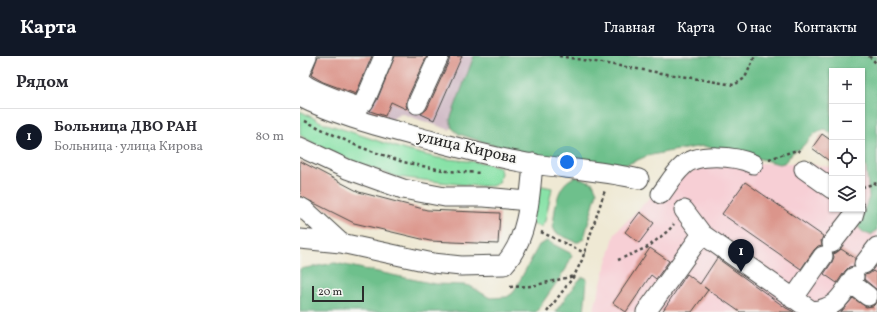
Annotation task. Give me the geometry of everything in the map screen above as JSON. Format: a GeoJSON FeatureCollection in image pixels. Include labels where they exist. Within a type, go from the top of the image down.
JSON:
{"type":"FeatureCollection","features":[{"type":"Feature","properties":{"kind":"street"},"geometry":{"type":"LineString","coordinates":[[300,72],[307,56]]}},
{"type":"Feature","properties":{"kind":"street"},"geometry":{"type":"LineString","coordinates":[[300,80],[327,102],[358,107],[367,96],[384,56]]}},
{"type":"Feature","properties":{"kind":"street"},"geometry":{"type":"LineString","coordinates":[[417,104],[439,56]]}},
{"type":"Feature","properties":{"kind":"street","name":"улица Кирова"},"geometry":{"type":"LineString","coordinates":[[300,97],[327,102],[363,122],[462,149],[532,164],[610,173],[639,179]]}},
{"type":"Feature","properties":{"kind":"street"},"geometry":{"type":"LineString","coordinates":[[300,147],[347,169],[403,189],[445,197],[484,197],[528,201]]}},
{"type":"Feature","properties":{"kind":"street"},"geometry":{"type":"LineString","coordinates":[[661,194],[682,166],[692,160],[708,157],[726,158],[745,160],[753,164]]}},
{"type":"Feature","properties":{"kind":"street"},"geometry":{"type":"LineString","coordinates":[[300,239],[341,243],[432,263],[461,266],[504,265],[512,256],[524,224],[532,164]]}},
{"type":"Feature","properties":{"kind":"street"},"geometry":{"type":"LineString","coordinates":[[804,169],[829,187]]}},
{"type":"Feature","properties":{"kind":"street"},"geometry":{"type":"LineString","coordinates":[[300,207],[341,243]]}},
{"type":"Feature","properties":{"kind":"street"},"geometry":{"type":"LineString","coordinates":[[684,210],[702,234],[812,311],[822,310],[834,304],[877,247]]}},
{"type":"Feature","properties":{"kind":"street"},"geometry":{"type":"LineString","coordinates":[[794,299],[828,249],[853,216],[854,212]]}},
{"type":"Feature","properties":{"kind":"street"},"geometry":{"type":"LineString","coordinates":[[646,312],[702,234]]}},
{"type":"Feature","properties":{"kind":"street"},"geometry":{"type":"LineString","coordinates":[[856,275],[868,296]]}},
{"type":"Feature","properties":{"kind":"path"},"geometry":{"type":"LineString","coordinates":[[559,56],[734,85],[745,78],[755,56]]}},
{"type":"Feature","properties":{"kind":"path"},"geometry":{"type":"LineString","coordinates":[[869,56],[877,64]]}},
{"type":"Feature","properties":{"kind":"path"},"geometry":{"type":"LineString","coordinates":[[300,117],[306,122],[357,146],[403,162],[446,171],[485,174]]}},
{"type":"Feature","properties":{"kind":"path"},"geometry":{"type":"LineString","coordinates":[[753,164],[797,150]]}},
{"type":"Feature","properties":{"kind":"path"},"geometry":{"type":"LineString","coordinates":[[547,312],[574,276],[585,253],[610,173]]}},
{"type":"Feature","properties":{"kind":"path"},"geometry":{"type":"LineString","coordinates":[[865,185],[877,183]]}},
{"type":"Feature","properties":{"kind":"path"},"geometry":{"type":"LineString","coordinates":[[618,260],[648,247],[669,230],[684,210]]}},
{"type":"Feature","properties":{"kind":"path"},"geometry":{"type":"LineString","coordinates":[[524,224],[585,253]]}},
{"type":"Feature","properties":{"kind":"path"},"geometry":{"type":"LineString","coordinates":[[510,287],[532,286],[574,276]]}},
{"type":"Feature","properties":{"kind":"shaded area"},"geometry":{"type":"Polygon","coordinates":[[[300,56],[480,56],[450,130],[400,113],[387,124],[300,88],[300,56]]]}},
{"type":"Feature","properties":{"kind":"shaded area"},"geometry":{"type":"Polygon","coordinates":[[[712,163],[797,163],[829,167],[829,212],[865,212],[865,170],[877,171],[877,312],[593,312],[615,233],[664,183],[712,163]]]}},
{"type":"Feature","properties":{"kind":"green space"},"geometry":{"type":"Polygon","coordinates":[[[474,56],[877,56],[877,230],[871,235],[863,232],[858,226],[863,212],[865,212],[869,197],[865,166],[865,68],[829,68],[829,132],[825,129],[815,133],[800,149],[794,151],[784,163],[779,164],[703,146],[647,156],[628,164],[608,165],[533,155],[492,145],[459,134],[452,128],[450,120],[474,56]]]}},
{"type":"Feature","properties":{"kind":"green space"},"geometry":{"type":"Polygon","coordinates":[[[300,111],[321,122],[405,150],[438,158],[486,163],[499,167],[501,173],[498,183],[492,186],[475,186],[397,177],[345,158],[300,135],[300,111]]]}},
{"type":"Feature","properties":{"kind":"green space"},"geometry":{"type":"Polygon","coordinates":[[[576,177],[593,183],[597,192],[584,238],[579,242],[556,233],[553,227],[556,205],[560,191],[569,180],[576,177]]]}},
{"type":"Feature","properties":{"kind":"green space"},"geometry":{"type":"Polygon","coordinates":[[[537,185],[552,188],[545,221],[541,227],[531,223],[537,185]]]}},
{"type":"Feature","properties":{"kind":"green space"},"geometry":{"type":"Polygon","coordinates":[[[547,241],[572,255],[566,269],[536,312],[300,312],[300,269],[335,263],[435,284],[470,286],[490,298],[507,297],[513,293],[539,245],[547,241]]]}},
{"type":"Feature","properties":{"kind":"green space"},"geometry":{"type":"Polygon","coordinates":[[[583,277],[587,280],[584,312],[555,312],[579,280],[583,277]]]}},
{"type":"Feature","properties":{"kind":"building"},"geometry":{"type":"Polygon","coordinates":[[[318,56],[372,56],[356,94],[323,82],[311,75],[318,56]]]}},
{"type":"Feature","properties":{"kind":"building"},"geometry":{"type":"Polygon","coordinates":[[[395,56],[427,56],[407,99],[407,108],[406,109],[391,102],[385,116],[370,111],[377,100],[395,56]]]}},
{"type":"Feature","properties":{"kind":"building"},"geometry":{"type":"Polygon","coordinates":[[[450,56],[462,56],[434,120],[421,114],[427,109],[450,56]]]}},
{"type":"Feature","properties":{"kind":"building"},"geometry":{"type":"Polygon","coordinates":[[[822,134],[829,139],[829,161],[812,148],[822,134]]]}},
{"type":"Feature","properties":{"kind":"building"},"geometry":{"type":"Polygon","coordinates":[[[300,161],[359,192],[427,210],[500,213],[498,244],[430,241],[354,223],[300,196],[300,161]]]}},
{"type":"Feature","properties":{"kind":"building"},"geometry":{"type":"Polygon","coordinates":[[[745,182],[823,236],[821,241],[822,245],[818,246],[814,250],[801,269],[722,214],[745,182]]]}},
{"type":"Feature","properties":{"kind":"building"},"geometry":{"type":"Polygon","coordinates":[[[640,212],[654,223],[639,243],[625,232],[640,212]]]}},
{"type":"Feature","properties":{"kind":"building"},"geometry":{"type":"Polygon","coordinates":[[[650,248],[669,261],[656,279],[651,275],[626,312],[613,303],[650,248]]]}},
{"type":"Feature","properties":{"kind":"building"},"geometry":{"type":"Polygon","coordinates":[[[841,249],[855,258],[854,266],[849,267],[845,271],[837,283],[824,274],[832,262],[834,257],[833,254],[841,249]]]}},
{"type":"Feature","properties":{"kind":"building"},"geometry":{"type":"Polygon","coordinates":[[[717,258],[786,308],[794,312],[740,312],[704,287],[708,290],[692,312],[662,312],[687,274],[700,284],[717,258]]]}},
{"type":"Feature","properties":{"kind":"building"},"geometry":{"type":"Polygon","coordinates":[[[873,271],[877,274],[877,290],[864,279],[864,275],[873,271]]]}},
{"type":"Feature","properties":{"kind":"building"},"geometry":{"type":"Polygon","coordinates":[[[853,298],[866,307],[873,306],[877,302],[877,312],[841,312],[853,298]]]}},
{"type":"Feature","properties":{"kind":"place","name":"Больница ДВО РАН"},"geometry":{"type":"Point","coordinates":[741,272]}}]}
